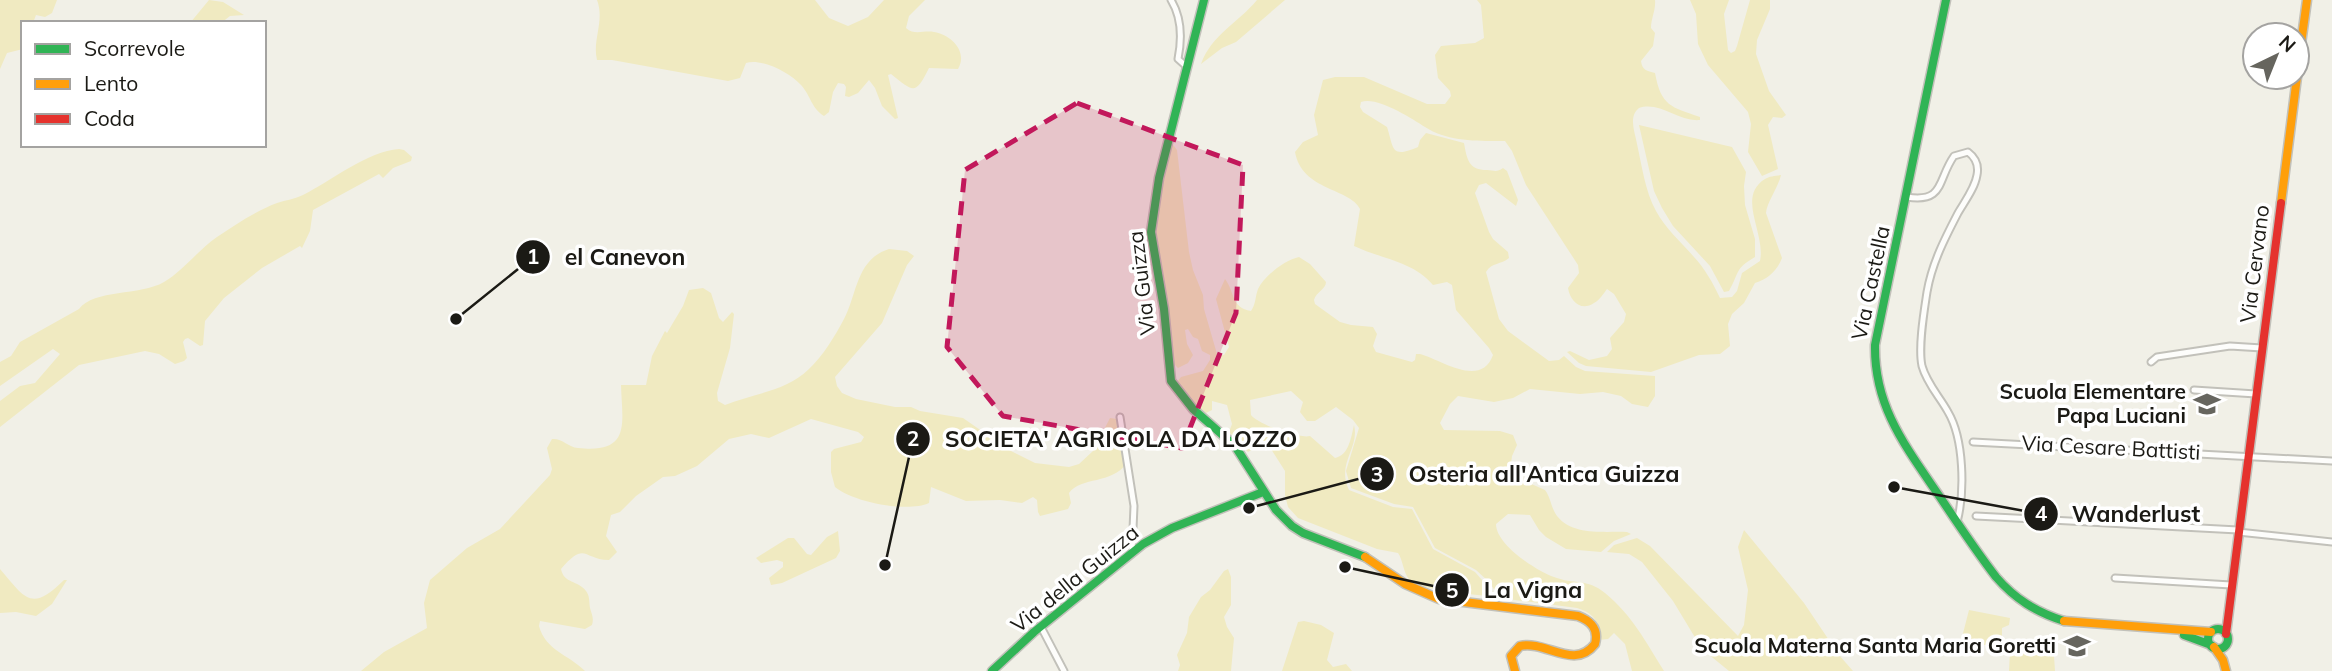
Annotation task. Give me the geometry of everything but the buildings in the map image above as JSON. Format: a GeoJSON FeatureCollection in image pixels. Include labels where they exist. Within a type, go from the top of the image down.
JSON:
{"type":"FeatureCollection","features":[{"type":"Feature","properties":{"kind":"main road","name":"Via Guizza"},"geometry":{"type":"LineString","coordinates":[[1204,0],[1159,178],[1151,232],[1164,309],[1171,381],[1193,409],[1235,446],[1247,461],[1263,492],[1292,526],[1314,538],[1371,559],[1405,584],[1439,599],[1578,616],[1587,618],[1596,630],[1595,645],[1580,655],[1567,656],[1537,645],[1520,646],[1511,656],[1515,671]]}},
{"type":"Feature","properties":{"kind":"main road","name":"Via Castella"},"geometry":{"type":"LineString","coordinates":[[1946,0],[1875,345],[1875,373],[1880,396],[1894,426],[1957,522],[1993,575],[2016,598],[2030,608],[2065,621],[2164,629]]}},
{"type":"Feature","properties":{"kind":"main road","name":"Via Cervano"},"geometry":{"type":"LineString","coordinates":[[2304,21],[2307,0]]}},
{"type":"Feature","properties":{"kind":"main road","name":"Via Cervano"},"geometry":{"type":"LineString","coordinates":[[2226,634],[2295,91]]}},
{"type":"Feature","properties":{"kind":"main road","name":"Via della Guizza"},"geometry":{"type":"LineString","coordinates":[[992,671],[1041,626],[1132,552],[1172,528],[1263,492]]}},
{"type":"Feature","properties":{"kind":"main road"},"geometry":{"type":"LineString","coordinates":[[2227,671],[2208,637],[2225,622],[2229,609]]}},
{"type":"Feature","properties":{"kind":"main road"},"geometry":{"type":"LineString","coordinates":[[2164,629],[2222,630],[2228,639],[2225,646],[2227,671]]}},
{"type":"Feature","properties":{"kind":"main road"},"geometry":{"type":"LineString","coordinates":[[2164,629],[2213,647],[2225,646]]}},
{"type":"Feature","properties":{"kind":"street"},"geometry":{"type":"LineString","coordinates":[[1171,0],[1182,39],[1178,59],[1188,68]]}},
{"type":"Feature","properties":{"kind":"street"},"geometry":{"type":"LineString","coordinates":[[1907,197],[1930,197],[1950,162],[1960,153],[1968,152],[1975,158],[1978,165],[1976,179],[1942,242],[1931,275],[1927,290],[1921,355],[1926,377],[1950,415],[1959,438],[1961,503],[1957,522]]}},
{"type":"Feature","properties":{"kind":"street"},"geometry":{"type":"LineString","coordinates":[[2151,362],[2157,357],[2224,346],[2262,348]]}},
{"type":"Feature","properties":{"kind":"street"},"geometry":{"type":"LineString","coordinates":[[2194,390],[2256,394]]}},
{"type":"Feature","properties":{"kind":"street"},"geometry":{"type":"LineString","coordinates":[[1120,417],[1134,506],[1132,552]]}},
{"type":"Feature","properties":{"kind":"street","name":"Via Cesare Battisti"},"geometry":{"type":"LineString","coordinates":[[1973,442],[2248,455]]}},
{"type":"Feature","properties":{"kind":"street"},"geometry":{"type":"LineString","coordinates":[[2248,455],[2332,461]]}},
{"type":"Feature","properties":{"kind":"street"},"geometry":{"type":"LineString","coordinates":[[1976,516],[2237,531],[2332,542]]}},
{"type":"Feature","properties":{"kind":"street"},"geometry":{"type":"LineString","coordinates":[[2115,578],[2231,585]]}},
{"type":"Feature","properties":{"kind":"street"},"geometry":{"type":"LineString","coordinates":[[1041,626],[1065,671]]}},
{"type":"Feature","properties":{"kind":"highlighted area"},"geometry":{"type":"Polygon","coordinates":[[[1077,103],[1243,165],[1236,313],[1182,448],[1003,416],[947,347],[965,170],[1077,103]]]}},
{"type":"Feature","properties":{"kind":"shaded area"},"geometry":{"type":"Polygon","coordinates":[[[0,0],[57,0],[52,13],[45,17],[36,15],[34,21],[21,21],[21,50],[7,53],[0,69],[0,0]]]}},
{"type":"Feature","properties":{"kind":"shaded area"},"geometry":{"type":"Polygon","coordinates":[[[209,0],[223,2],[244,15],[230,16],[224,21],[192,21],[209,0]]]}},
{"type":"Feature","properties":{"kind":"shaded area"},"geometry":{"type":"Polygon","coordinates":[[[597,0],[815,0],[829,18],[848,26],[868,17],[884,0],[925,0],[909,16],[906,28],[913,32],[934,32],[947,37],[960,51],[961,63],[958,69],[929,68],[917,87],[913,88],[891,74],[888,75],[898,118],[895,119],[882,106],[869,80],[858,93],[849,97],[845,96],[844,84],[838,83],[833,92],[829,112],[824,116],[796,80],[783,71],[760,63],[746,63],[740,78],[728,81],[612,60],[597,60],[600,15],[597,0]]]}},
{"type":"Feature","properties":{"kind":"shaded area"},"geometry":{"type":"Polygon","coordinates":[[[1257,0],[1285,0],[1236,42],[1222,48],[1201,64],[1219,37],[1257,0]]]}},
{"type":"Feature","properties":{"kind":"shaded area"},"geometry":{"type":"Polygon","coordinates":[[[1477,0],[1655,0],[1651,28],[1655,33],[1653,46],[1641,61],[1642,66],[1655,73],[1660,92],[1669,104],[1700,117],[1700,120],[1684,118],[1654,107],[1639,108],[1633,125],[1642,170],[1656,211],[1669,230],[1702,266],[1720,298],[1732,297],[1737,291],[1742,273],[1760,261],[1761,250],[1752,205],[1753,195],[1765,179],[1781,175],[1766,213],[1782,258],[1772,274],[1755,283],[1744,303],[1732,314],[1728,324],[1730,346],[1720,354],[1699,355],[1651,372],[1586,366],[1567,352],[1589,360],[1607,356],[1612,349],[1610,338],[1624,322],[1626,314],[1614,294],[1607,289],[1598,300],[1585,306],[1577,304],[1571,297],[1568,288],[1579,273],[1578,265],[1526,185],[1505,141],[1464,140],[1443,136],[1385,105],[1361,102],[1363,112],[1387,127],[1393,146],[1398,151],[1418,147],[1426,133],[1464,143],[1468,159],[1476,168],[1495,171],[1503,168],[1507,171],[1518,200],[1516,206],[1486,183],[1479,185],[1475,193],[1489,232],[1508,252],[1509,258],[1486,272],[1499,319],[1508,331],[1549,361],[1559,360],[1564,356],[1585,371],[1655,376],[1655,396],[1648,407],[1632,404],[1621,396],[1603,392],[1580,394],[1530,389],[1513,398],[1494,402],[1458,396],[1450,404],[1440,423],[1444,430],[1500,431],[1513,435],[1517,445],[1510,471],[1520,479],[1545,490],[1555,513],[1564,522],[1580,530],[1631,534],[1614,541],[1601,552],[1566,549],[1546,537],[1530,515],[1508,514],[1496,524],[1503,540],[1528,563],[1554,577],[1592,585],[1615,601],[1645,639],[1664,671],[1632,671],[1625,644],[1614,633],[1608,639],[1599,640],[1595,619],[1583,610],[1500,598],[1476,570],[1435,548],[1413,507],[1394,504],[1351,488],[1346,471],[1359,428],[1336,407],[1315,421],[1307,421],[1300,412],[1303,402],[1291,391],[1250,400],[1251,415],[1255,419],[1288,433],[1310,436],[1335,458],[1346,450],[1354,425],[1354,441],[1345,472],[1349,490],[1393,507],[1412,509],[1433,549],[1475,572],[1497,597],[1425,587],[1409,579],[1398,553],[1377,549],[1298,518],[1288,507],[1285,471],[1271,449],[1261,444],[1248,452],[1229,432],[1232,424],[1227,405],[1212,401],[1212,410],[1206,413],[1190,400],[1177,382],[1181,377],[1203,371],[1210,355],[1202,351],[1198,339],[1193,337],[1188,329],[1185,330],[1187,344],[1193,355],[1188,363],[1178,368],[1172,362],[1167,297],[1156,232],[1159,201],[1171,142],[1177,150],[1189,252],[1203,295],[1204,309],[1217,354],[1224,355],[1229,347],[1216,299],[1225,279],[1240,307],[1251,311],[1258,289],[1265,279],[1281,265],[1299,257],[1310,264],[1326,282],[1315,297],[1315,304],[1340,322],[1373,327],[1377,334],[1373,346],[1376,352],[1412,362],[1416,354],[1420,354],[1470,371],[1487,365],[1493,355],[1456,310],[1452,285],[1447,282],[1433,285],[1406,266],[1354,246],[1360,209],[1347,197],[1316,182],[1299,165],[1295,152],[1303,142],[1318,135],[1314,115],[1323,80],[1335,77],[1364,77],[1427,104],[1445,104],[1451,96],[1450,91],[1438,78],[1435,55],[1441,46],[1475,43],[1484,38],[1481,5],[1477,0]]]}},
{"type":"Feature","properties":{"kind":"shaded area"},"geometry":{"type":"Polygon","coordinates":[[[1690,0],[1729,0],[1724,14],[1728,50],[1731,53],[1737,46],[1750,0],[1770,0],[1770,9],[1757,40],[1756,54],[1769,91],[1786,115],[1782,118],[1773,117],[1768,125],[1778,169],[1762,176],[1748,152],[1751,124],[1748,112],[1708,65],[1698,44],[1696,14],[1690,0]]]}},
{"type":"Feature","properties":{"kind":"shaded area"},"geometry":{"type":"Polygon","coordinates":[[[1639,125],[1732,147],[1746,172],[1745,205],[1755,239],[1755,257],[1740,268],[1729,291],[1724,292],[1710,266],[1673,226],[1662,208],[1654,191],[1639,125]]]}},
{"type":"Feature","properties":{"kind":"shaded area"},"geometry":{"type":"Polygon","coordinates":[[[399,149],[412,157],[411,161],[393,168],[383,178],[379,174],[313,210],[310,231],[302,248],[300,246],[262,268],[224,298],[205,321],[203,345],[200,346],[188,338],[183,342],[187,358],[184,361],[175,364],[159,354],[145,351],[79,365],[0,427],[0,401],[20,386],[35,383],[60,354],[53,349],[0,386],[0,362],[11,356],[20,342],[95,298],[164,282],[231,227],[277,203],[303,195],[375,155],[399,149]]]}},
{"type":"Feature","properties":{"kind":"shaded area"},"geometry":{"type":"Polygon","coordinates":[[[889,249],[907,251],[914,256],[907,265],[882,323],[835,377],[842,393],[856,399],[963,418],[1009,450],[1035,463],[1069,467],[1079,464],[1093,451],[1110,418],[1117,419],[1121,427],[1127,463],[1113,475],[1075,488],[1069,493],[1071,503],[1068,509],[1040,516],[1037,500],[1033,497],[1022,503],[1000,500],[966,501],[931,487],[929,503],[908,507],[854,497],[835,487],[831,472],[831,452],[861,442],[864,437],[858,432],[811,419],[769,438],[751,434],[729,439],[697,466],[675,476],[663,477],[636,496],[620,512],[611,515],[606,536],[617,552],[609,560],[580,553],[561,569],[568,580],[587,593],[592,625],[585,629],[540,621],[539,626],[552,647],[585,671],[361,671],[384,652],[427,628],[424,603],[430,580],[467,548],[500,529],[550,475],[552,469],[547,448],[552,439],[574,447],[595,449],[616,441],[622,423],[621,385],[646,385],[652,356],[665,331],[667,333],[683,306],[689,290],[703,288],[711,293],[719,318],[723,322],[732,312],[734,314],[730,348],[717,393],[718,401],[725,405],[790,383],[809,369],[824,352],[840,325],[864,269],[878,254],[889,249]]]}},
{"type":"Feature","properties":{"kind":"shaded area"},"geometry":{"type":"Polygon","coordinates":[[[1744,530],[1804,603],[1853,671],[1729,671],[1702,649],[1673,601],[1642,562],[1629,554],[1607,552],[1614,545],[1637,538],[1650,546],[1738,636],[1744,625],[1748,590],[1738,547],[1744,530]]]}},
{"type":"Feature","properties":{"kind":"shaded area"},"geometry":{"type":"Polygon","coordinates":[[[838,531],[840,551],[836,558],[782,583],[771,585],[769,578],[783,567],[783,562],[777,560],[761,563],[756,558],[788,538],[794,538],[807,554],[811,555],[827,537],[838,531]]]}},
{"type":"Feature","properties":{"kind":"shaded area"},"geometry":{"type":"Polygon","coordinates":[[[0,569],[16,588],[29,598],[44,596],[67,580],[52,604],[36,616],[16,612],[0,613],[0,569]]]}},
{"type":"Feature","properties":{"kind":"shaded area"},"geometry":{"type":"Polygon","coordinates":[[[1228,569],[1231,577],[1231,605],[1224,617],[1234,638],[1231,671],[1178,671],[1180,665],[1177,655],[1187,633],[1189,617],[1201,597],[1228,569]]]}},
{"type":"Feature","properties":{"kind":"shaded area"},"geometry":{"type":"Polygon","coordinates":[[[1969,610],[2010,618],[2009,625],[2002,628],[2002,641],[2010,645],[1960,645],[1969,610]]]}},
{"type":"Feature","properties":{"kind":"shaded area"},"geometry":{"type":"Polygon","coordinates":[[[1298,622],[1321,625],[1334,633],[1327,660],[1333,667],[1346,664],[1352,671],[1282,671],[1298,622]]]}},
{"type":"Feature","properties":{"kind":"shaded area"},"geometry":{"type":"Polygon","coordinates":[[[2010,652],[2054,656],[2055,671],[2009,671],[2010,652]]]}},
{"type":"Feature","properties":{"kind":"traffic: fast"},"geometry":{"type":"LineString","coordinates":[[1204,0],[1159,178],[1151,232],[1164,309],[1171,381],[1193,409],[1235,446],[1276,510],[1292,526],[1303,533],[1365,557]]}},
{"type":"Feature","properties":{"kind":"traffic: fast"},"geometry":{"type":"LineString","coordinates":[[1946,0],[1875,345],[1876,367],[1880,388],[1894,426],[1915,461],[1996,577],[2027,604],[2064,621]]}},
{"type":"Feature","properties":{"kind":"traffic: fast"},"geometry":{"type":"LineString","coordinates":[[992,671],[1034,632],[1143,544],[1172,528],[1263,492]]}},
{"type":"Feature","properties":{"kind":"traffic: fast"},"geometry":{"type":"LineString","coordinates":[[2218,629],[2225,632],[2228,639],[2225,646],[2218,649],[2211,646],[2208,639],[2211,632],[2218,629]]}},
{"type":"Feature","properties":{"kind":"traffic: fast"},"geometry":{"type":"LineString","coordinates":[[2184,635],[2211,645]]}},
{"type":"Feature","properties":{"kind":"traffic: slow"},"geometry":{"type":"LineString","coordinates":[[2304,21],[2307,0]]}},
{"type":"Feature","properties":{"kind":"traffic: slow"},"geometry":{"type":"LineString","coordinates":[[2281,203],[2295,91]]}},
{"type":"Feature","properties":{"kind":"traffic: slow"},"geometry":{"type":"LineString","coordinates":[[1365,557],[1405,584],[1439,599],[1578,616],[1593,626],[1595,644],[1587,652],[1569,655],[1530,645],[1520,646],[1511,656],[1515,671]]}},
{"type":"Feature","properties":{"kind":"traffic: slow"},"geometry":{"type":"LineString","coordinates":[[2064,621],[2211,632]]}},
{"type":"Feature","properties":{"kind":"traffic: slow"},"geometry":{"type":"LineString","coordinates":[[2214,647],[2223,660],[2226,671]]}},
{"type":"Feature","properties":{"kind":"traffic: jam"},"geometry":{"type":"LineString","coordinates":[[2226,634],[2281,203]]}},
{"type":"Feature","properties":{"kind":"place","name":"el Canevon"},"geometry":{"type":"Point","coordinates":[456,319]}},
{"type":"Feature","properties":{"kind":"place","name":"Scuola Elementare Papa Luciani"},"geometry":{"type":"Point","coordinates":[2207,404]}},
{"type":"Feature","properties":{"kind":"place","name":"Wanderlust"},"geometry":{"type":"Point","coordinates":[1894,487]}},
{"type":"Feature","properties":{"kind":"place","name":"Osteria all'Antica Guizza"},"geometry":{"type":"Point","coordinates":[1249,508]}},
{"type":"Feature","properties":{"kind":"place","name":"SOCIETA' AGRICOLA DA LOZZO"},"geometry":{"type":"Point","coordinates":[885,565]}},
{"type":"Feature","properties":{"kind":"place","name":"La Vigna"},"geometry":{"type":"Point","coordinates":[1345,567]}},
{"type":"Feature","properties":{"kind":"place","name":"Scuola Materna Santa Maria Goretti"},"geometry":{"type":"Point","coordinates":[2077,646]}}]}
